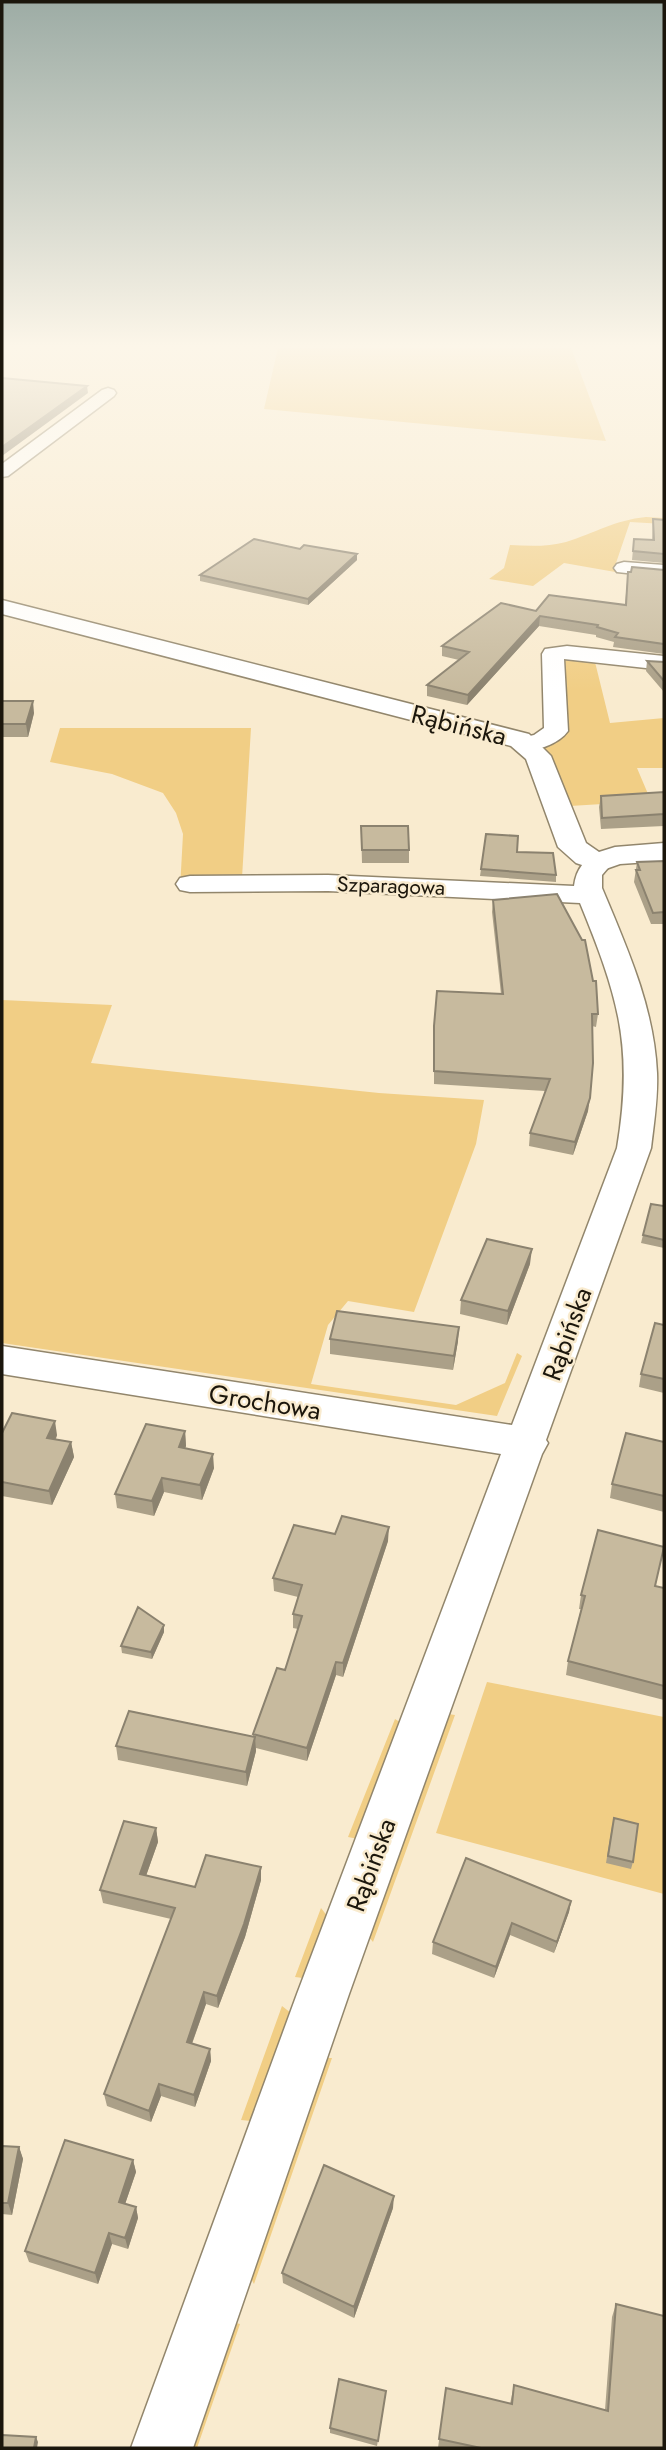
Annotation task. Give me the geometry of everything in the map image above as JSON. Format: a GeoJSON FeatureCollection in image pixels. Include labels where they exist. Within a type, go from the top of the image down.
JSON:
{"type":"FeatureCollection","features":[{"type":"Feature","properties":{"kind":"street"},"geometry":{"type":"LineString","coordinates":[[624,568],[664,571]]}},
{"type":"Feature","properties":{"kind":"street","name":"Rąbińska"},"geometry":{"type":"LineString","coordinates":[[2,607],[361,701],[491,731],[526,744],[538,756],[573,847],[586,857],[596,878],[637,1017],[644,1081],[634,1148],[621,1186],[323,1994],[162,2448]]}},
{"type":"Feature","properties":{"kind":"street"},"geometry":{"type":"LineString","coordinates":[[526,744],[542,740],[556,731],[553,654],[569,650],[641,664],[664,663]]}},
{"type":"Feature","properties":{"kind":"street"},"geometry":{"type":"LineString","coordinates":[[596,878],[615,856],[664,852]]}},
{"type":"Feature","properties":{"kind":"street","name":"Szparagowa"},"geometry":{"type":"LineString","coordinates":[[190,884],[596,878]]}},
{"type":"Feature","properties":{"kind":"street","name":"Grochowa"},"geometry":{"type":"LineString","coordinates":[[2,1360],[528,1443]]}},
{"type":"Feature","properties":{"kind":"shaded area"},"geometry":{"type":"Polygon","coordinates":[[[646,517],[664,518],[664,524],[630,522],[616,563],[621,573],[564,563],[533,586],[489,579],[504,568],[510,545],[559,544],[615,524],[646,517]]]}},
{"type":"Feature","properties":{"kind":"shaded area"},"geometry":{"type":"Polygon","coordinates":[[[560,658],[595,662],[610,723],[664,718],[664,768],[637,768],[651,801],[570,806],[540,747],[560,658]]]}},
{"type":"Feature","properties":{"kind":"shaded area"},"geometry":{"type":"Polygon","coordinates":[[[60,728],[251,728],[242,878],[317,888],[180,889],[183,834],[176,813],[163,793],[112,774],[50,762],[60,728]]]}},
{"type":"Feature","properties":{"kind":"shaded area"},"geometry":{"type":"Polygon","coordinates":[[[2,1000],[112,1005],[91,1063],[379,1093],[484,1100],[476,1144],[414,1312],[348,1301],[328,1325],[311,1384],[456,1405],[505,1383],[517,1353],[522,1356],[497,1416],[2,1343],[2,1000]]]}},
{"type":"Feature","properties":{"kind":"shaded area"},"geometry":{"type":"Polygon","coordinates":[[[487,1682],[664,1717],[664,1894],[436,1833],[487,1682]]]}},
{"type":"Feature","properties":{"kind":"shaded area"},"geometry":{"type":"Polygon","coordinates":[[[448,1714],[455,1715],[373,1942],[368,1936],[448,1714]]]}},
{"type":"Feature","properties":{"kind":"shaded area"},"geometry":{"type":"Polygon","coordinates":[[[395,1719],[403,1724],[358,1839],[348,1837],[395,1719]]]}},
{"type":"Feature","properties":{"kind":"shaded area"},"geometry":{"type":"Polygon","coordinates":[[[321,1908],[328,1917],[303,1978],[295,1977],[321,1908]]]}},
{"type":"Feature","properties":{"kind":"shaded area"},"geometry":{"type":"Polygon","coordinates":[[[282,2006],[291,2013],[251,2121],[241,2120],[282,2006]]]}},
{"type":"Feature","properties":{"kind":"shaded area"},"geometry":{"type":"Polygon","coordinates":[[[324,2058],[332,2058],[254,2284],[249,2275],[324,2058]]]}},
{"type":"Feature","properties":{"kind":"shaded area"},"geometry":{"type":"Polygon","coordinates":[[[232,2322],[240,2324],[197,2448],[189,2448],[232,2322]]]}},
{"type":"Feature","properties":{"kind":"building"},"geometry":{"type":"Polygon","coordinates":[[[653,519],[664,520],[664,554],[633,551],[634,539],[654,540],[653,519]]]}},
{"type":"Feature","properties":{"kind":"building"},"geometry":{"type":"Polygon","coordinates":[[[254,539],[300,549],[304,545],[357,554],[308,599],[200,575],[254,539]]]}},
{"type":"Feature","properties":{"kind":"building"},"geometry":{"type":"Polygon","coordinates":[[[632,567],[664,570],[664,644],[615,637],[618,633],[597,627],[598,625],[540,616],[468,695],[427,685],[469,652],[442,646],[501,603],[536,611],[549,595],[626,605],[628,572],[631,572],[632,567]]]}},
{"type":"Feature","properties":{"kind":"building"},"geometry":{"type":"Polygon","coordinates":[[[647,661],[664,662],[664,681],[647,661]]]}},
{"type":"Feature","properties":{"kind":"building"},"geometry":{"type":"Polygon","coordinates":[[[2,701],[33,701],[26,724],[2,724],[2,701]]]}},
{"type":"Feature","properties":{"kind":"building"},"geometry":{"type":"Polygon","coordinates":[[[664,792],[664,814],[602,818],[601,796],[664,792]]]}},
{"type":"Feature","properties":{"kind":"building"},"geometry":{"type":"Polygon","coordinates":[[[361,826],[408,826],[409,850],[362,850],[361,826]]]}},
{"type":"Feature","properties":{"kind":"building"},"geometry":{"type":"Polygon","coordinates":[[[486,834],[518,836],[517,852],[553,853],[556,875],[481,869],[486,834]]]}},
{"type":"Feature","properties":{"kind":"building"},"geometry":{"type":"Polygon","coordinates":[[[664,861],[664,912],[653,913],[636,870],[640,870],[637,862],[664,861]]]}},
{"type":"Feature","properties":{"kind":"building"},"geometry":{"type":"Polygon","coordinates":[[[557,894],[582,940],[585,940],[593,981],[596,981],[598,1014],[592,1014],[593,1063],[590,1098],[575,1142],[530,1133],[550,1079],[434,1071],[437,991],[503,994],[493,900],[557,894]]]}},
{"type":"Feature","properties":{"kind":"building"},"geometry":{"type":"Polygon","coordinates":[[[651,1204],[664,1206],[664,1240],[643,1235],[651,1204]]]}},
{"type":"Feature","properties":{"kind":"building"},"geometry":{"type":"Polygon","coordinates":[[[487,1239],[532,1249],[508,1311],[461,1300],[487,1239]]]}},
{"type":"Feature","properties":{"kind":"building"},"geometry":{"type":"Polygon","coordinates":[[[337,1311],[459,1327],[454,1356],[330,1339],[337,1311]]]}},
{"type":"Feature","properties":{"kind":"building"},"geometry":{"type":"Polygon","coordinates":[[[655,1323],[664,1325],[664,1379],[641,1374],[655,1323]]]}},
{"type":"Feature","properties":{"kind":"building"},"geometry":{"type":"Polygon","coordinates":[[[12,1413],[55,1421],[47,1438],[71,1442],[49,1491],[2,1482],[2,1433],[12,1413]]]}},
{"type":"Feature","properties":{"kind":"building"},"geometry":{"type":"Polygon","coordinates":[[[146,1424],[185,1431],[179,1447],[213,1454],[200,1485],[162,1478],[152,1501],[115,1494],[146,1424]]]}},
{"type":"Feature","properties":{"kind":"building"},"geometry":{"type":"Polygon","coordinates":[[[626,1433],[664,1442],[664,1496],[612,1484],[626,1433]]]}},
{"type":"Feature","properties":{"kind":"building"},"geometry":{"type":"Polygon","coordinates":[[[342,1516],[389,1527],[343,1663],[336,1662],[307,1748],[253,1734],[277,1668],[285,1670],[302,1616],[293,1614],[302,1585],[273,1578],[294,1525],[335,1534],[342,1516]]]}},
{"type":"Feature","properties":{"kind":"building"},"geometry":{"type":"Polygon","coordinates":[[[598,1530],[664,1547],[655,1586],[664,1588],[664,1686],[568,1661],[598,1530]]]}},
{"type":"Feature","properties":{"kind":"building"},"geometry":{"type":"Polygon","coordinates":[[[138,1607],[164,1625],[151,1652],[121,1646],[138,1607]]]}},
{"type":"Feature","properties":{"kind":"building"},"geometry":{"type":"Polygon","coordinates":[[[129,1711],[255,1737],[246,1772],[116,1746],[129,1711]]]}},
{"type":"Feature","properties":{"kind":"building"},"geometry":{"type":"Polygon","coordinates":[[[614,1818],[638,1824],[633,1862],[608,1856],[614,1818]]]}},
{"type":"Feature","properties":{"kind":"building"},"geometry":{"type":"Polygon","coordinates":[[[124,1821],[156,1828],[140,1874],[195,1887],[206,1855],[261,1867],[244,1924],[217,1996],[204,1992],[187,2042],[210,2049],[194,2095],[159,2084],[149,2111],[104,2094],[175,1908],[100,1890],[124,1821]]]}},
{"type":"Feature","properties":{"kind":"building"},"geometry":{"type":"Polygon","coordinates":[[[466,1858],[571,1901],[557,1942],[512,1923],[496,1967],[433,1942],[466,1858]]]}},
{"type":"Feature","properties":{"kind":"building"},"geometry":{"type":"Polygon","coordinates":[[[65,2140],[133,2160],[119,2202],[136,2207],[125,2238],[109,2233],[95,2273],[25,2251],[65,2140]]]}},
{"type":"Feature","properties":{"kind":"building"},"geometry":{"type":"Polygon","coordinates":[[[2,2146],[19,2147],[8,2203],[2,2203],[2,2146]]]}},
{"type":"Feature","properties":{"kind":"building"},"geometry":{"type":"Polygon","coordinates":[[[324,2165],[394,2196],[354,2307],[282,2273],[324,2165]]]}},
{"type":"Feature","properties":{"kind":"building"},"geometry":{"type":"Polygon","coordinates":[[[616,2304],[664,2316],[664,2448],[481,2448],[439,2439],[446,2388],[512,2404],[514,2385],[608,2411],[616,2304]]]}},
{"type":"Feature","properties":{"kind":"building"},"geometry":{"type":"Polygon","coordinates":[[[339,2379],[386,2391],[378,2441],[330,2428],[339,2379]]]}},
{"type":"Feature","properties":{"kind":"building"},"geometry":{"type":"Polygon","coordinates":[[[2,2435],[36,2437],[34,2448],[2,2448],[2,2435]]]}}]}
